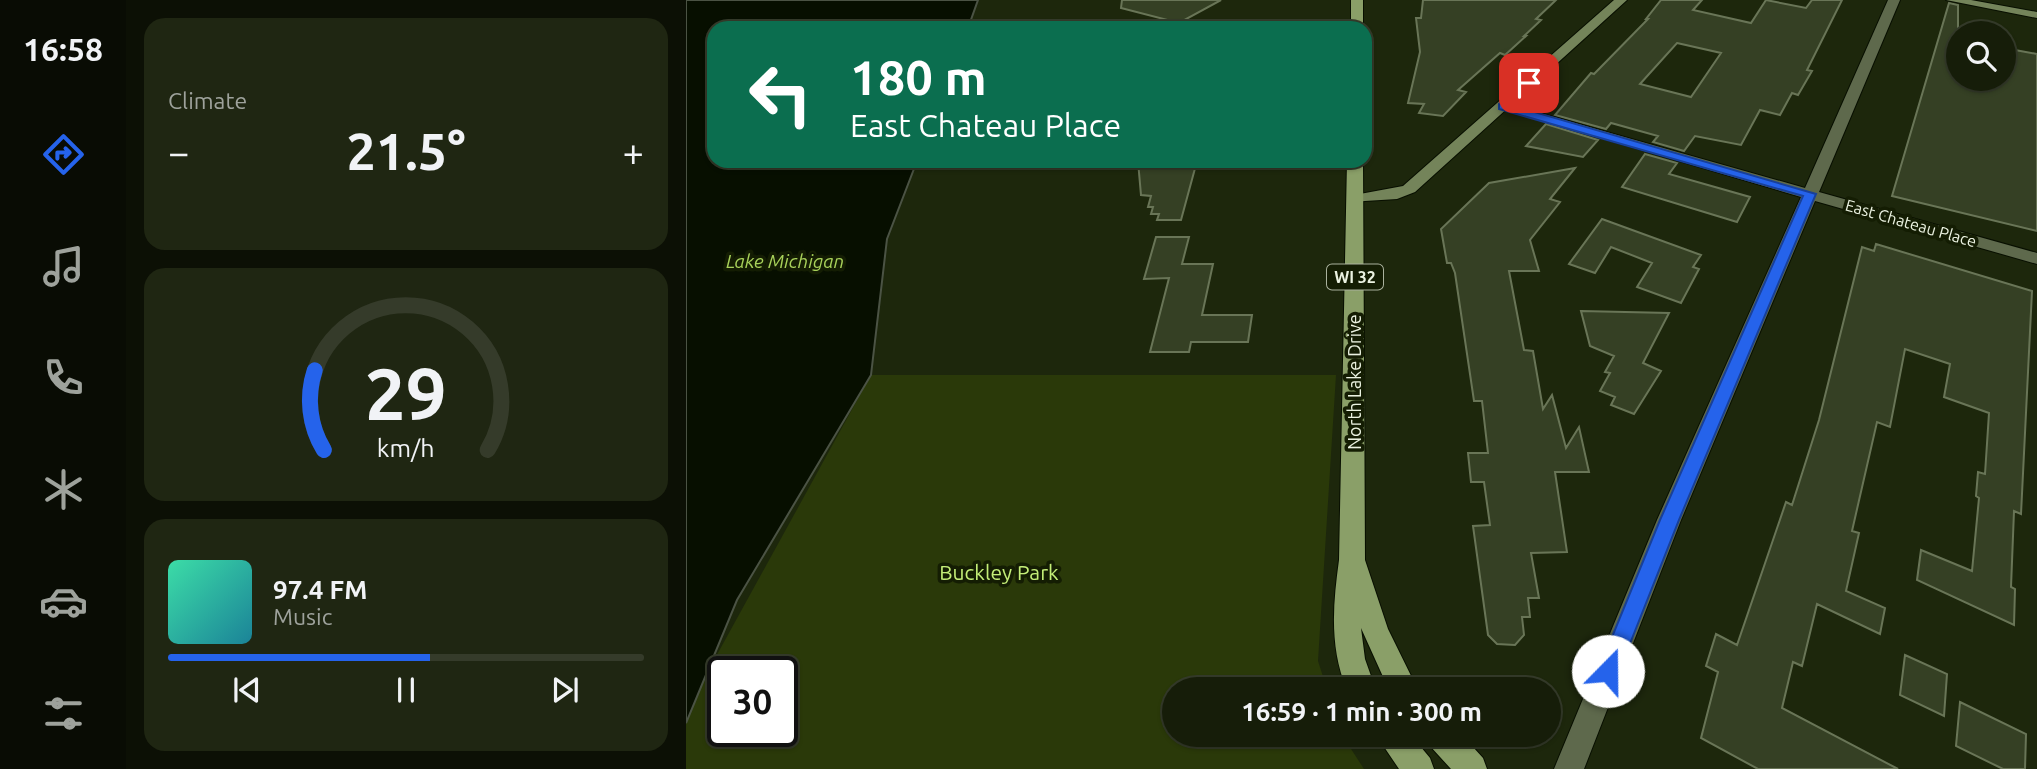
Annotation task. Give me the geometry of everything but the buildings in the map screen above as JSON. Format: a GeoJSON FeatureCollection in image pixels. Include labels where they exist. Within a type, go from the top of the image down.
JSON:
{"type":"FeatureCollection","features":[{"type":"Feature","properties":{"kind":"main road"},"geometry":{"type":"LineString","coordinates":[[1357,0],[1357,21]]}},
{"type":"Feature","properties":{"kind":"main road"},"geometry":{"type":"LineString","coordinates":[[1355,200],[1397,194],[1409,189],[1621,0]]}},
{"type":"Feature","properties":{"kind":"main road"},"geometry":{"type":"LineString","coordinates":[[1952,0],[2037,15]]}},
{"type":"Feature","properties":{"kind":"main road"},"geometry":{"type":"LineString","coordinates":[[1998,0],[2037,7]]}},
{"type":"Feature","properties":{"kind":"main road","name":"North Lake Drive"},"geometry":{"type":"LineString","coordinates":[[1356,168],[1352,560],[1347,594],[1349,653],[1358,677]]}},
{"type":"Feature","properties":{"kind":"main road","name":"North Lake Drive"},"geometry":{"type":"LineString","coordinates":[[1352,560],[1376,633],[1398,677]]}},
{"type":"Feature","properties":{"kind":"main road"},"geometry":{"type":"LineString","coordinates":[[1401,747],[1419,769]]}},
{"type":"Feature","properties":{"kind":"main road"},"geometry":{"type":"LineString","coordinates":[[1452,747],[1472,769]]}},
{"type":"Feature","properties":{"kind":"street"},"geometry":{"type":"LineString","coordinates":[[1569,769],[1670,520],[1894,0]]}},
{"type":"Feature","properties":{"kind":"street","name":"East Chateau Place"},"geometry":{"type":"LineString","coordinates":[[1503,107],[2037,259]]}},
{"type":"Feature","properties":{"kind":"green space","name":"Buckley Park"},"geometry":{"type":"Polygon","coordinates":[[[871,375],[1336,375],[1318,661],[1323,677],[1162,677],[1162,747],[1350,747],[1364,769],[686,769],[686,711],[707,673],[707,747],[798,747],[798,656],[716,656],[871,375]]]}},
{"type":"Feature","properties":{"kind":"water","name":"Lake Michigan"},"geometry":{"type":"Polygon","coordinates":[[[686,0],[978,0],[970,21],[707,21],[707,168],[914,168],[887,239],[871,375],[737,600],[714,656],[707,656],[707,672],[686,723],[686,0]]]}},
{"type":"Feature","properties":{"kind":"route"},"geometry":{"type":"LineString","coordinates":[[1529,83],[1503,107],[1810,194],[1608,671]]}}]}
